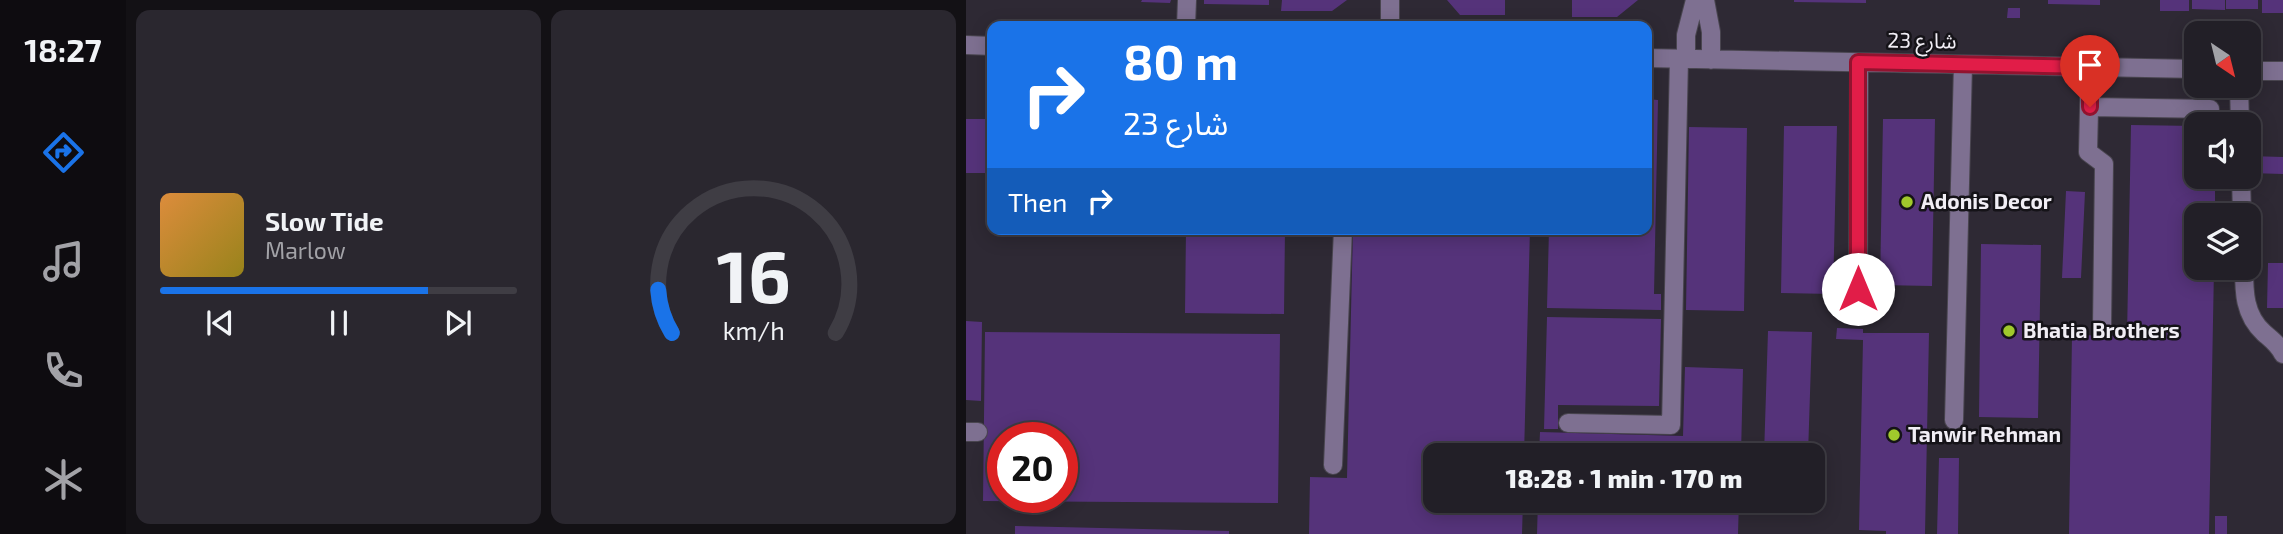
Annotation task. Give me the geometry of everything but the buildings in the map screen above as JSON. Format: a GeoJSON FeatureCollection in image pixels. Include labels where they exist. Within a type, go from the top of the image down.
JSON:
{"type":"FeatureCollection","features":[{"type":"Feature","properties":{"kind":"street"},"geometry":{"type":"LineString","coordinates":[[1186,21],[1187,0]]}},
{"type":"Feature","properties":{"kind":"street"},"geometry":{"type":"LineString","coordinates":[[1390,0],[1390,21]]}},
{"type":"Feature","properties":{"kind":"street"},"geometry":{"type":"LineString","coordinates":[[1568,423],[1671,425],[1683,59],[1695,0]]}},
{"type":"Feature","properties":{"kind":"street"},"geometry":{"type":"LineString","coordinates":[[1705,0],[1711,60]]}},
{"type":"Feature","properties":{"kind":"street"},"geometry":{"type":"LineString","coordinates":[[966,46],[987,46]]}},
{"type":"Feature","properties":{"kind":"street","name":"شارع 23"},"geometry":{"type":"LineString","coordinates":[[1652,58],[2184,69]]}},
{"type":"Feature","properties":{"kind":"street"},"geometry":{"type":"LineString","coordinates":[[1858,62],[1858,289]]}},
{"type":"Feature","properties":{"kind":"street"},"geometry":{"type":"LineString","coordinates":[[1954,420],[1963,65]]}},
{"type":"Feature","properties":{"kind":"street"},"geometry":{"type":"LineString","coordinates":[[2090,67],[2088,152],[2104,164],[2102,328]]}},
{"type":"Feature","properties":{"kind":"street"},"geometry":{"type":"LineString","coordinates":[[2261,71],[2283,71]]}},
{"type":"Feature","properties":{"kind":"street"},"geometry":{"type":"LineString","coordinates":[[2090,107],[2210,110]]}},
{"type":"Feature","properties":{"kind":"street"},"geometry":{"type":"LineString","coordinates":[[1333,465],[1343,235]]}},
{"type":"Feature","properties":{"kind":"street"},"geometry":{"type":"LineString","coordinates":[[2245,280],[2246,303],[2250,314],[2283,354]]}},
{"type":"Feature","properties":{"kind":"place","name":"Adonis Decor"},"geometry":{"type":"Point","coordinates":[1907,202]}},
{"type":"Feature","properties":{"kind":"place","name":"Bhatia Brothers"},"geometry":{"type":"Point","coordinates":[2009,331]}},
{"type":"Feature","properties":{"kind":"place","name":"Tanwir Rehman"},"geometry":{"type":"Point","coordinates":[1894,435]}},
{"type":"Feature","properties":{"kind":"route"},"geometry":{"type":"LineString","coordinates":[[1858,289],[1858,62],[2090,67],[2090,107]]}}]}
